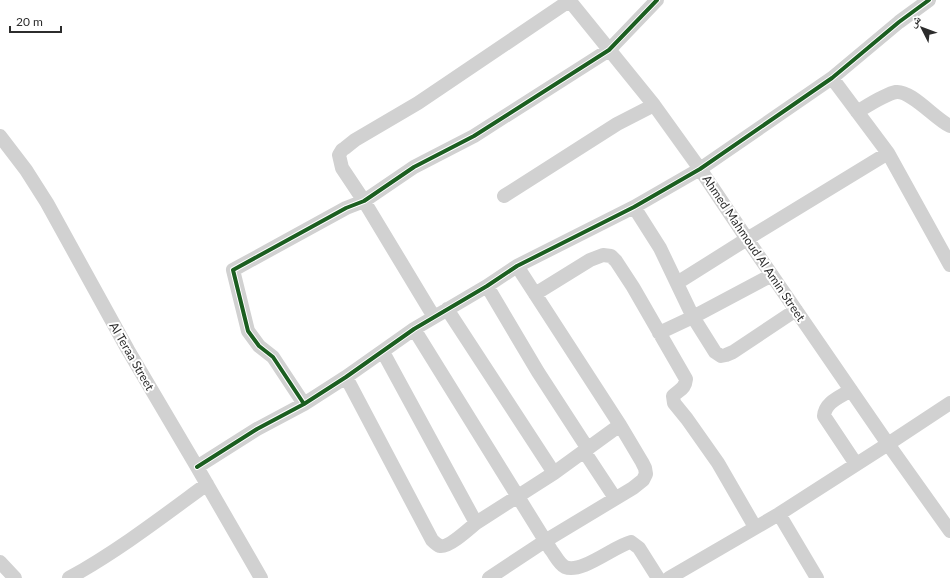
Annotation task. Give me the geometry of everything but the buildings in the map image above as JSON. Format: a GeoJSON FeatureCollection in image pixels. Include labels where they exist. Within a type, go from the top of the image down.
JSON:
{"type":"FeatureCollection","features":[{"type":"Feature","properties":{"kind":"street"},"geometry":{"type":"LineString","coordinates":[[434,317],[364,201],[342,168],[339,155],[342,150],[355,140],[418,103],[569,0]]}},
{"type":"Feature","properties":{"kind":"street","name":"Ahmed Mahmoud Al Amin Street"},"geometry":{"type":"LineString","coordinates":[[569,0],[654,105],[888,444],[950,531]]}},
{"type":"Feature","properties":{"kind":"street"},"geometry":{"type":"LineString","coordinates":[[304,404],[273,357],[259,346],[248,331],[233,270],[346,208],[364,201],[414,167],[474,136],[609,50],[657,0]]}},
{"type":"Feature","properties":{"kind":"street"},"geometry":{"type":"LineString","coordinates":[[198,467],[257,430],[304,404],[346,378],[414,329],[487,286],[517,266],[634,207],[700,170],[832,78],[899,22],[929,0]]}},
{"type":"Feature","properties":{"kind":"street"},"geometry":{"type":"LineString","coordinates":[[832,78],[888,153],[950,265]]}},
{"type":"Feature","properties":{"kind":"street"},"geometry":{"type":"LineString","coordinates":[[857,112],[888,95],[897,92],[904,93],[911,96],[943,123],[950,126]]}},
{"type":"Feature","properties":{"kind":"street"},"geometry":{"type":"LineString","coordinates":[[504,196],[617,124],[654,105]]}},
{"type":"Feature","properties":{"kind":"street","name":"Al Teraa Street"},"geometry":{"type":"LineString","coordinates":[[0,136],[26,170],[47,203],[128,350],[198,467],[261,578]]}},
{"type":"Feature","properties":{"kind":"street"},"geometry":{"type":"LineString","coordinates":[[677,283],[888,153]]}},
{"type":"Feature","properties":{"kind":"street"},"geometry":{"type":"LineString","coordinates":[[634,207],[660,248],[693,317],[715,352],[721,356],[734,352],[796,310]]}},
{"type":"Feature","properties":{"kind":"street"},"geometry":{"type":"LineString","coordinates":[[534,294],[590,260],[603,255],[611,256],[633,287],[686,378],[682,390],[673,396],[674,403],[718,463],[755,527]]}},
{"type":"Feature","properties":{"kind":"street"},"geometry":{"type":"LineString","coordinates":[[489,578],[633,488],[643,480],[646,474],[642,462],[620,425],[517,266]]}},
{"type":"Feature","properties":{"kind":"street"},"geometry":{"type":"LineString","coordinates":[[659,333],[693,317],[772,275]]}},
{"type":"Feature","properties":{"kind":"street"},"geometry":{"type":"LineString","coordinates":[[487,286],[615,498]]}},
{"type":"Feature","properties":{"kind":"street"},"geometry":{"type":"LineString","coordinates":[[447,309],[554,473]]}},
{"type":"Feature","properties":{"kind":"street"},"geometry":{"type":"LineString","coordinates":[[414,329],[561,564],[565,567],[573,568],[591,562],[631,542],[640,548],[658,578]]}},
{"type":"Feature","properties":{"kind":"street"},"geometry":{"type":"LineString","coordinates":[[383,352],[476,523]]}},
{"type":"Feature","properties":{"kind":"street"},"geometry":{"type":"LineString","coordinates":[[346,378],[432,540],[440,546],[453,541],[476,523],[554,473],[620,425]]}},
{"type":"Feature","properties":{"kind":"street"},"geometry":{"type":"LineString","coordinates":[[851,390],[829,404],[826,408],[824,416],[856,464]]}},
{"type":"Feature","properties":{"kind":"street"},"geometry":{"type":"LineString","coordinates":[[669,578],[779,514],[950,403]]}},
{"type":"Feature","properties":{"kind":"street"},"geometry":{"type":"LineString","coordinates":[[69,578],[123,545],[207,484]]}},
{"type":"Feature","properties":{"kind":"street"},"geometry":{"type":"LineString","coordinates":[[779,514],[817,578]]}},
{"type":"Feature","properties":{"kind":"street"},"geometry":{"type":"LineString","coordinates":[[0,562],[15,578]]}},
{"type":"Feature","properties":{"kind":"cycle path"},"geometry":{"type":"LineString","coordinates":[[304,404],[273,357],[259,346],[248,331],[233,270],[346,208],[364,201],[414,167],[474,136],[609,50],[657,0]]}},
{"type":"Feature","properties":{"kind":"cycle path"},"geometry":{"type":"LineString","coordinates":[[197,467],[257,429],[304,404],[346,377],[414,329],[487,286],[517,266],[634,207],[700,169],[832,78],[899,22],[929,0]]}}]}
